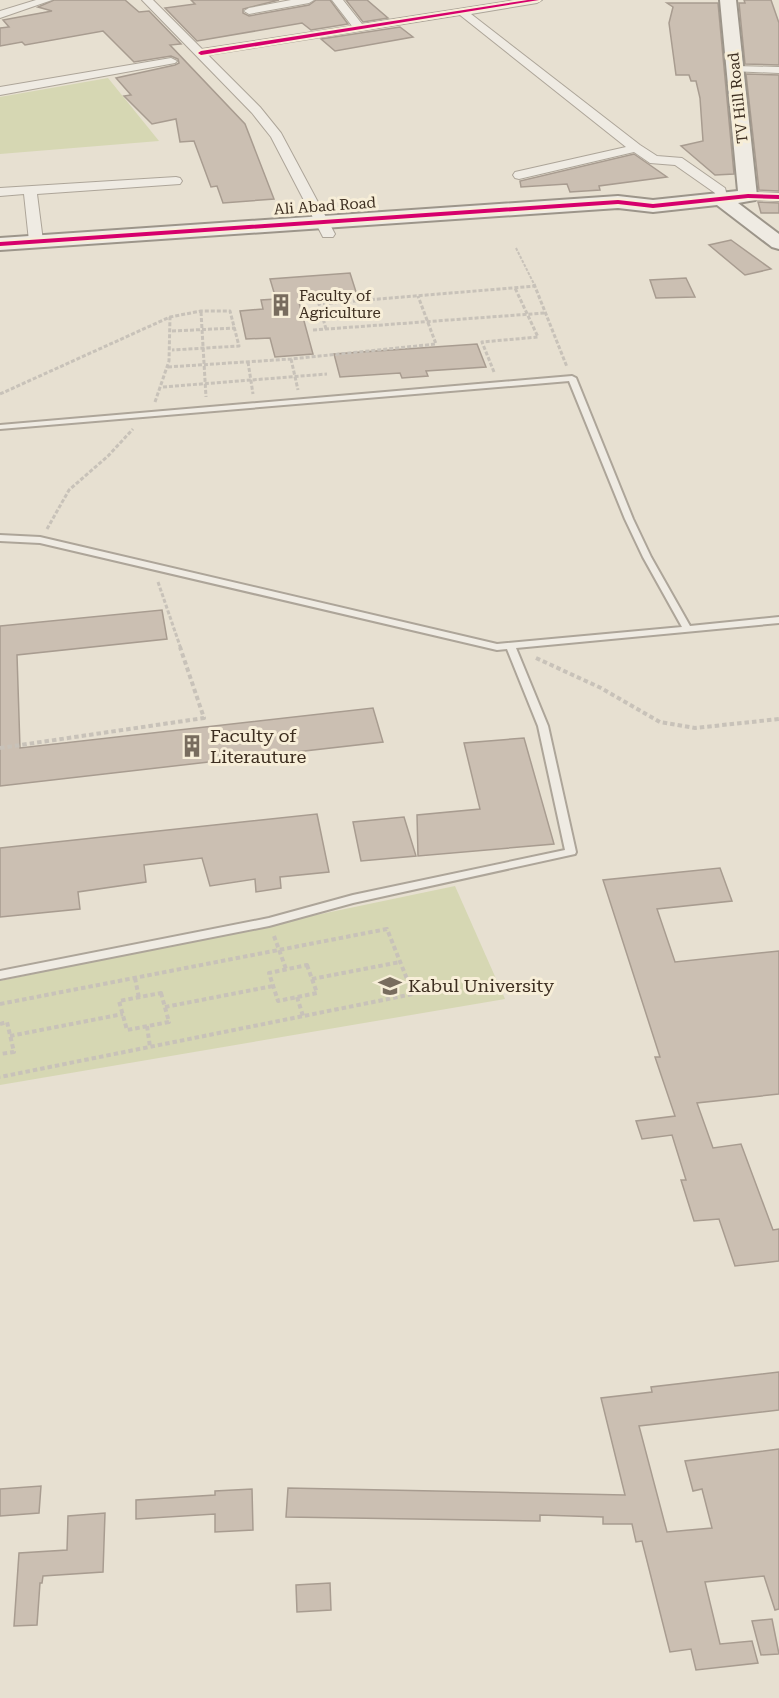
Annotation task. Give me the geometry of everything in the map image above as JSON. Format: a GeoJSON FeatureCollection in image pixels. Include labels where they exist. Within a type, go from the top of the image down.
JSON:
{"type":"FeatureCollection","features":[{"type":"Feature","properties":{"kind":"street"},"geometry":{"type":"LineString","coordinates":[[0,15],[47,0]]}},
{"type":"Feature","properties":{"kind":"street"},"geometry":{"type":"LineString","coordinates":[[147,0],[256,110],[277,136],[324,228]]}},
{"type":"Feature","properties":{"kind":"street"},"geometry":{"type":"LineString","coordinates":[[249,11],[309,0]]}},
{"type":"Feature","properties":{"kind":"street"},"geometry":{"type":"LineString","coordinates":[[337,0],[359,28]]}},
{"type":"Feature","properties":{"kind":"street"},"geometry":{"type":"LineString","coordinates":[[201,53],[359,28],[460,6],[537,0]]}},
{"type":"Feature","properties":{"kind":"street","name":"TV Hill Road"},"geometry":{"type":"LineString","coordinates":[[728,0],[748,196]]}},
{"type":"Feature","properties":{"kind":"street"},"geometry":{"type":"LineString","coordinates":[[460,6],[636,148],[654,160],[678,161],[721,191],[722,200],[779,243]]}},
{"type":"Feature","properties":{"kind":"street"},"geometry":{"type":"LineString","coordinates":[[0,91],[171,61]]}},
{"type":"Feature","properties":{"kind":"street"},"geometry":{"type":"LineString","coordinates":[[735,69],[779,70]]}},
{"type":"Feature","properties":{"kind":"street"},"geometry":{"type":"LineString","coordinates":[[519,175],[636,148]]}},
{"type":"Feature","properties":{"kind":"street"},"geometry":{"type":"LineString","coordinates":[[0,192],[176,181]]}},
{"type":"Feature","properties":{"kind":"street"},"geometry":{"type":"LineString","coordinates":[[30,190],[36,241]]}},
{"type":"Feature","properties":{"kind":"street"},"geometry":{"type":"LineString","coordinates":[[748,196],[779,197]]}},
{"type":"Feature","properties":{"kind":"street","name":"Ali Abad Road"},"geometry":{"type":"LineString","coordinates":[[0,244],[627,212],[652,206],[748,196]]}},
{"type":"Feature","properties":{"kind":"street","name":"Ali Abad Road"},"geometry":{"type":"LineString","coordinates":[[0,257],[324,228]]}},
{"type":"Feature","properties":{"kind":"lane"},"geometry":{"type":"LineString","coordinates":[[0,427],[572,378],[643,548],[687,628]]}},
{"type":"Feature","properties":{"kind":"lane"},"geometry":{"type":"LineString","coordinates":[[0,538],[40,540],[497,647],[779,620]]}},
{"type":"Feature","properties":{"kind":"lane"},"geometry":{"type":"LineString","coordinates":[[0,975],[269,922],[353,899],[571,852],[543,726],[511,646]]}},
{"type":"Feature","properties":{"kind":"path"},"geometry":{"type":"LineString","coordinates":[[516,248],[535,286],[572,378]]}},
{"type":"Feature","properties":{"kind":"path"},"geometry":{"type":"LineString","coordinates":[[326,329],[319,304],[535,286]]}},
{"type":"Feature","properties":{"kind":"path"},"geometry":{"type":"LineString","coordinates":[[497,380],[482,342],[538,337],[515,288]]}},
{"type":"Feature","properties":{"kind":"path"},"geometry":{"type":"LineString","coordinates":[[168,367],[291,359],[436,344],[418,296]]}},
{"type":"Feature","properties":{"kind":"path"},"geometry":{"type":"LineString","coordinates":[[201,311],[206,404]]}},
{"type":"Feature","properties":{"kind":"path"},"geometry":{"type":"LineString","coordinates":[[0,394],[170,317],[201,311],[231,311],[239,346],[172,350]]}},
{"type":"Feature","properties":{"kind":"path"},"geometry":{"type":"LineString","coordinates":[[313,330],[545,314]]}},
{"type":"Feature","properties":{"kind":"path"},"geometry":{"type":"LineString","coordinates":[[40,540],[69,490],[108,456],[152,408],[162,387],[172,350],[170,317]]}},
{"type":"Feature","properties":{"kind":"path"},"geometry":{"type":"LineString","coordinates":[[172,331],[235,328]]}},
{"type":"Feature","properties":{"kind":"path"},"geometry":{"type":"LineString","coordinates":[[291,359],[300,397]]}},
{"type":"Feature","properties":{"kind":"path"},"geometry":{"type":"LineString","coordinates":[[248,362],[254,400]]}},
{"type":"Feature","properties":{"kind":"path"},"geometry":{"type":"LineString","coordinates":[[162,387],[327,374]]}},
{"type":"Feature","properties":{"kind":"path"},"geometry":{"type":"LineString","coordinates":[[0,748],[204,718],[153,567]]}},
{"type":"Feature","properties":{"kind":"path"},"geometry":{"type":"LineString","coordinates":[[511,646],[600,688],[660,722],[695,728],[779,719]]}},
{"type":"Feature","properties":{"kind":"path"},"geometry":{"type":"LineString","coordinates":[[0,1004],[387,929],[413,994],[0,1077]]}},
{"type":"Feature","properties":{"kind":"path"},"geometry":{"type":"LineString","coordinates":[[279,950],[286,969]]}},
{"type":"Feature","properties":{"kind":"path"},"geometry":{"type":"LineString","coordinates":[[312,979],[400,962]]}},
{"type":"Feature","properties":{"kind":"path"},"geometry":{"type":"LineString","coordinates":[[307,965],[317,993],[278,1001],[269,973],[286,969],[307,965]]}},
{"type":"Feature","properties":{"kind":"path"},"geometry":{"type":"LineString","coordinates":[[135,978],[139,998]]}},
{"type":"Feature","properties":{"kind":"path"},"geometry":{"type":"LineString","coordinates":[[165,1007],[273,986]]}},
{"type":"Feature","properties":{"kind":"path"},"geometry":{"type":"LineString","coordinates":[[161,993],[169,1022],[127,1030],[119,1001],[139,998],[161,993]]}},
{"type":"Feature","properties":{"kind":"path"},"geometry":{"type":"LineString","coordinates":[[297,997],[303,1016]]}},
{"type":"Feature","properties":{"kind":"path"},"geometry":{"type":"LineString","coordinates":[[10,1036],[123,1014]]}},
{"type":"Feature","properties":{"kind":"path"},"geometry":{"type":"LineString","coordinates":[[0,1023],[8,1022],[14,1052],[0,1054]]}},
{"type":"Feature","properties":{"kind":"path"},"geometry":{"type":"LineString","coordinates":[[147,1026],[150,1047]]}},
{"type":"Feature","properties":{"kind":"green space"},"geometry":{"type":"Polygon","coordinates":[[[108,78],[159,141],[0,154],[0,97],[108,78]]]}},
{"type":"Feature","properties":{"kind":"green space"},"geometry":{"type":"Polygon","coordinates":[[[455,886],[505,999],[0,1085],[0,981],[455,886]]]}},
{"type":"Feature","properties":{"kind":"building"},"geometry":{"type":"Polygon","coordinates":[[[54,0],[125,0],[139,12],[149,11],[181,44],[170,45],[245,124],[274,199],[223,203],[217,186],[211,187],[194,141],[180,142],[176,119],[152,124],[124,96],[131,95],[116,78],[175,65],[179,63],[178,59],[171,56],[134,62],[103,31],[25,45],[22,42],[0,46],[0,28],[9,27],[3,20],[52,11],[38,7],[54,0]]]}},
{"type":"Feature","properties":{"kind":"building"},"geometry":{"type":"Polygon","coordinates":[[[191,0],[279,0],[243,9],[243,13],[249,16],[309,5],[316,0],[330,0],[348,24],[311,30],[302,23],[197,41],[165,8],[195,4],[191,0]]]}},
{"type":"Feature","properties":{"kind":"building"},"geometry":{"type":"Polygon","coordinates":[[[346,0],[367,0],[388,18],[363,22],[346,0]]]}},
{"type":"Feature","properties":{"kind":"building"},"geometry":{"type":"Polygon","coordinates":[[[744,0],[771,0],[779,23],[779,65],[745,64],[739,3],[745,3],[744,0]]]}},
{"type":"Feature","properties":{"kind":"building"},"geometry":{"type":"Polygon","coordinates":[[[667,3],[718,3],[734,174],[715,175],[681,146],[703,141],[700,98],[696,81],[691,81],[689,75],[676,75],[669,23],[673,7],[667,3]]]}},
{"type":"Feature","properties":{"kind":"building"},"geometry":{"type":"Polygon","coordinates":[[[400,27],[413,37],[335,51],[321,39],[400,27]]]}},
{"type":"Feature","properties":{"kind":"building"},"geometry":{"type":"Polygon","coordinates":[[[746,74],[779,75],[779,191],[759,190],[746,74]]]}},
{"type":"Feature","properties":{"kind":"building"},"geometry":{"type":"Polygon","coordinates":[[[634,154],[667,177],[599,186],[600,190],[570,192],[567,184],[521,187],[520,181],[634,154]]]}},
{"type":"Feature","properties":{"kind":"building"},"geometry":{"type":"Polygon","coordinates":[[[758,202],[779,203],[779,213],[761,213],[758,202]]]}},
{"type":"Feature","properties":{"kind":"building"},"geometry":{"type":"Polygon","coordinates":[[[731,240],[771,269],[745,275],[709,245],[731,240]]]}},
{"type":"Feature","properties":{"kind":"building","name":"Faculty of Agriculture"},"geometry":{"type":"Polygon","coordinates":[[[350,273],[357,295],[298,299],[313,354],[275,357],[270,338],[246,339],[240,311],[263,309],[261,300],[276,299],[270,279],[350,273]]]}},
{"type":"Feature","properties":{"kind":"building"},"geometry":{"type":"Polygon","coordinates":[[[686,278],[695,297],[656,298],[650,280],[686,278]]]}},
{"type":"Feature","properties":{"kind":"building"},"geometry":{"type":"Polygon","coordinates":[[[477,344],[486,367],[426,371],[428,376],[402,378],[400,373],[340,377],[334,354],[477,344]]]}},
{"type":"Feature","properties":{"kind":"building","name":"Faculty of Literauture"},"geometry":{"type":"Polygon","coordinates":[[[162,610],[167,639],[17,655],[20,748],[373,708],[383,742],[0,786],[0,626],[162,610]]]}},
{"type":"Feature","properties":{"kind":"building"},"geometry":{"type":"Polygon","coordinates":[[[524,738],[554,844],[418,856],[417,815],[480,809],[464,743],[524,738]]]}},
{"type":"Feature","properties":{"kind":"building"},"geometry":{"type":"Polygon","coordinates":[[[317,814],[329,872],[280,877],[281,888],[256,892],[255,879],[210,886],[202,858],[144,865],[146,882],[78,892],[80,909],[0,917],[0,848],[317,814]]]}},
{"type":"Feature","properties":{"kind":"building"},"geometry":{"type":"Polygon","coordinates":[[[404,817],[416,856],[361,861],[353,822],[404,817]]]}},
{"type":"Feature","properties":{"kind":"building"},"geometry":{"type":"Polygon","coordinates":[[[720,868],[732,901],[657,909],[675,962],[779,951],[779,1094],[697,1103],[713,1148],[741,1144],[773,1230],[779,1229],[779,1261],[735,1266],[719,1219],[694,1221],[681,1180],[686,1180],[672,1135],[642,1139],[636,1121],[675,1116],[655,1057],[660,1057],[603,880],[720,868]]]}},
{"type":"Feature","properties":{"kind":"building"},"geometry":{"type":"Polygon","coordinates":[[[779,1372],[779,1410],[639,1426],[667,1532],[712,1528],[702,1489],[693,1491],[685,1461],[779,1449],[779,1609],[775,1610],[764,1576],[705,1582],[720,1644],[752,1641],[758,1663],[696,1670],[691,1649],[670,1652],[642,1541],[636,1542],[632,1524],[603,1524],[603,1517],[540,1515],[540,1521],[286,1517],[288,1488],[625,1495],[601,1398],[652,1392],[651,1387],[779,1372]]]}},
{"type":"Feature","properties":{"kind":"building"},"geometry":{"type":"Polygon","coordinates":[[[41,1486],[39,1513],[0,1516],[0,1489],[41,1486]]]}},
{"type":"Feature","properties":{"kind":"building"},"geometry":{"type":"Polygon","coordinates":[[[252,1489],[253,1530],[215,1532],[215,1514],[136,1519],[136,1500],[215,1495],[215,1491],[252,1489]]]}},
{"type":"Feature","properties":{"kind":"building"},"geometry":{"type":"Polygon","coordinates":[[[105,1513],[103,1572],[43,1576],[42,1583],[40,1583],[37,1625],[14,1626],[19,1553],[67,1550],[68,1516],[105,1513]]]}},
{"type":"Feature","properties":{"kind":"building"},"geometry":{"type":"Polygon","coordinates":[[[330,1583],[331,1610],[297,1612],[296,1585],[330,1583]]]}},
{"type":"Feature","properties":{"kind":"building"},"geometry":{"type":"Polygon","coordinates":[[[772,1619],[779,1654],[761,1655],[752,1621],[772,1619]]]}},
{"type":"Feature","properties":{"kind":"cycle path"},"geometry":{"type":"LineString","coordinates":[[201,53],[537,0]]}},
{"type":"Feature","properties":{"kind":"cycle path"},"geometry":{"type":"LineString","coordinates":[[0,244],[618,202],[653,206],[748,196],[779,197]]}},
{"type":"Feature","properties":{"kind":"place","name":"Faculty of Agriculture"},"geometry":{"type":"Point","coordinates":[281,305]}},
{"type":"Feature","properties":{"kind":"place","name":"Faculty of Literauture"},"geometry":{"type":"Point","coordinates":[192,746]}},
{"type":"Feature","properties":{"kind":"place","name":"Kabul University"},"geometry":{"type":"Point","coordinates":[390,986]}}]}
